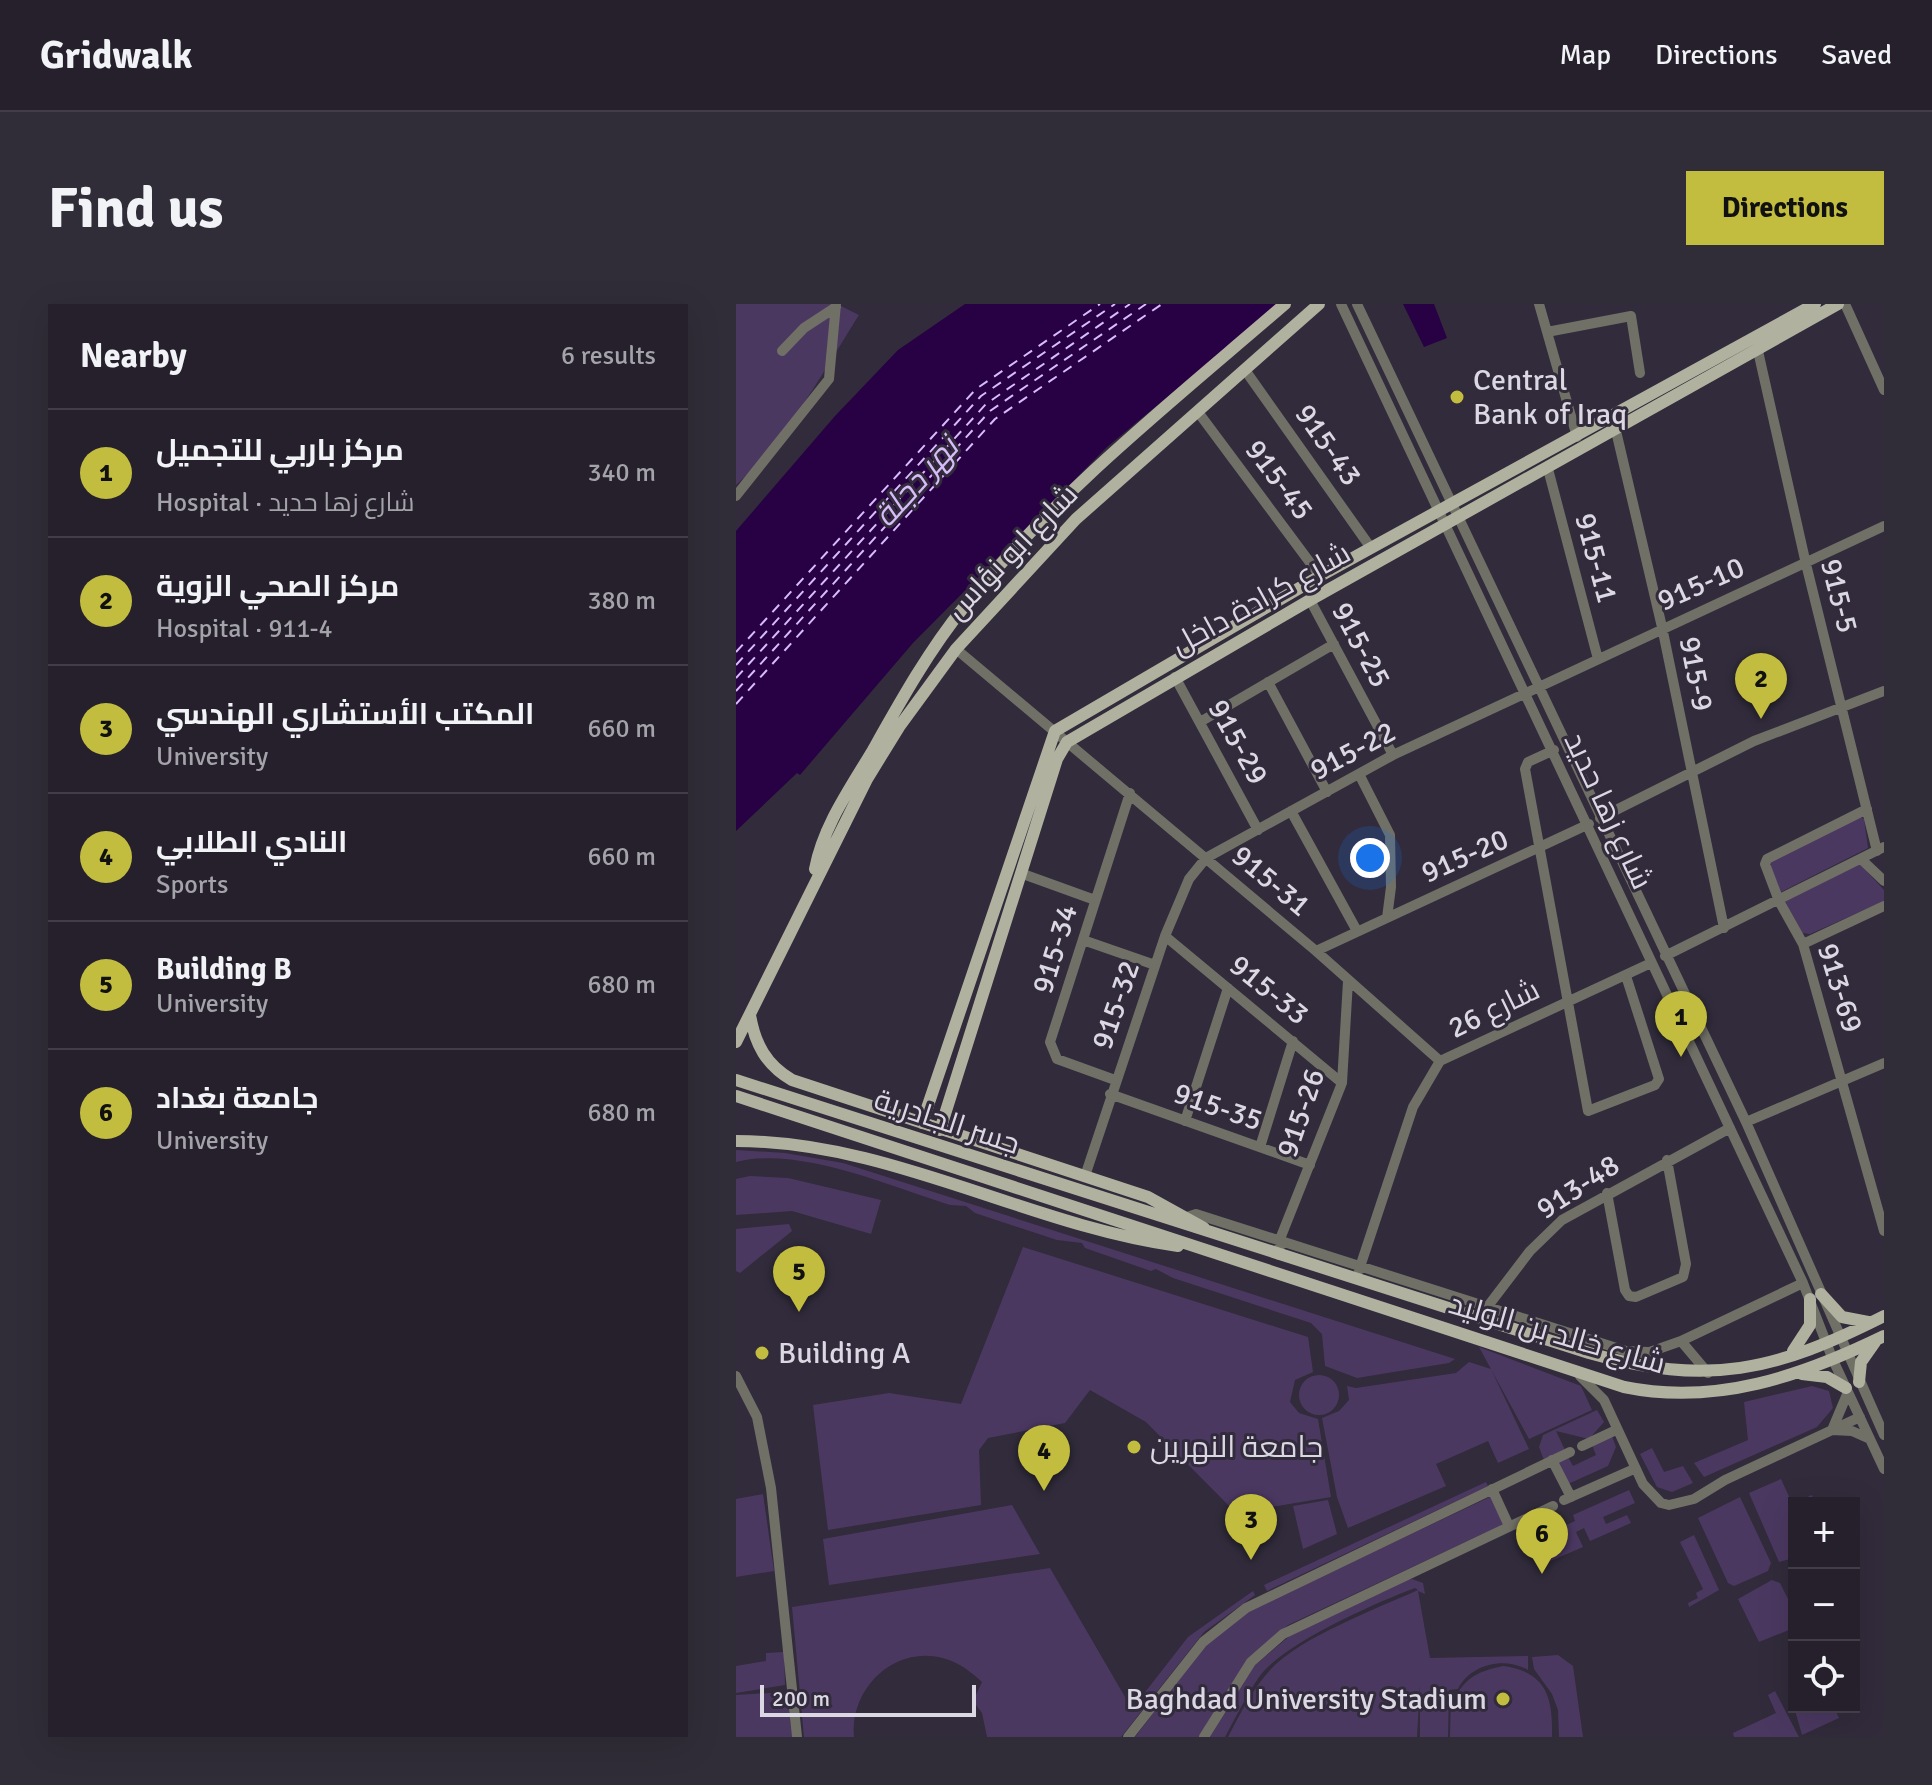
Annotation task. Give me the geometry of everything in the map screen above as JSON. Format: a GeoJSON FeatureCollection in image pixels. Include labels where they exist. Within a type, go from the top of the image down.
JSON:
{"type":"FeatureCollection","features":[{"type":"Feature","properties":{"kind":"main road","name":"شارع ابو نؤاس"},"geometry":{"type":"LineString","coordinates":[[810,892],[821,845],[838,811],[901,703],[962,609],[1026,534],[1097,467],[1285,304]]}},
{"type":"Feature","properties":{"kind":"main road","name":"شارع ابو نؤاس"},"geometry":{"type":"LineString","coordinates":[[736,1042],[885,747],[956,649],[1076,519],[1319,304]]}},
{"type":"Feature","properties":{"kind":"main road","name":"شارع كرادة داخل"},"geometry":{"type":"LineString","coordinates":[[1753,349],[1815,304]]}},
{"type":"Feature","properties":{"kind":"main road","name":"شارع كرادة داخل"},"geometry":{"type":"LineString","coordinates":[[1067,742],[1310,600],[1548,469],[1609,430],[1838,304]]}},
{"type":"Feature","properties":{"kind":"main road","name":"شارع كرادة داخل"},"geometry":{"type":"LineString","coordinates":[[1055,731],[1371,548],[1577,437],[1609,430]]}},
{"type":"Feature","properties":{"kind":"main road"},"geometry":{"type":"LineString","coordinates":[[922,1123],[1055,731]]}},
{"type":"Feature","properties":{"kind":"main road"},"geometry":{"type":"LineString","coordinates":[[940,1130],[1057,759],[1067,742]]}},
{"type":"Feature","properties":{"kind":"main road"},"geometry":{"type":"LineString","coordinates":[[750,1015],[760,1051],[785,1076],[1158,1201],[1221,1237]]}},
{"type":"Feature","properties":{"kind":"main road","name":"جسر الجادرية"},"geometry":{"type":"LineString","coordinates":[[736,1080],[1139,1219]]}},
{"type":"Feature","properties":{"kind":"main road","name":"جسر الجادرية"},"geometry":{"type":"LineString","coordinates":[[736,1096],[1139,1219]]}},
{"type":"Feature","properties":{"kind":"main road"},"geometry":{"type":"LineString","coordinates":[[736,1141],[803,1144],[852,1153],[1099,1229],[1216,1254]]}},
{"type":"Feature","properties":{"kind":"main road"},"geometry":{"type":"LineString","coordinates":[[1139,1219],[1221,1237]]}},
{"type":"Feature","properties":{"kind":"main road"},"geometry":{"type":"LineString","coordinates":[[1139,1219],[1216,1254]]}},
{"type":"Feature","properties":{"kind":"main road","name":"شارع خالد بن الوليد"},"geometry":{"type":"LineString","coordinates":[[1221,1237],[1623,1363],[1708,1373],[1741,1370],[1789,1355],[1824,1337],[1884,1316]]}},
{"type":"Feature","properties":{"kind":"main road","name":"شارع خالد بن الوليد"},"geometry":{"type":"LineString","coordinates":[[1216,1254],[1624,1387],[1670,1394],[1715,1392],[1795,1375],[1881,1337]]}},
{"type":"Feature","properties":{"kind":"main road"},"geometry":{"type":"LineString","coordinates":[[1789,1355],[1806,1336],[1816,1297],[1842,1317],[1872,1322]]}},
{"type":"Feature","properties":{"kind":"main road"},"geometry":{"type":"LineString","coordinates":[[1859,1382],[1861,1362],[1881,1337]]}},
{"type":"Feature","properties":{"kind":"main road"},"geometry":{"type":"LineString","coordinates":[[1795,1375],[1816,1374],[1847,1390]]}},
{"type":"Feature","properties":{"kind":"street","name":"شارع زها حديد"},"geometry":{"type":"LineString","coordinates":[[1341,304],[1803,1283],[1816,1297],[1824,1337],[1833,1360],[1884,1469]]}},
{"type":"Feature","properties":{"kind":"street","name":"شارع زها حديد"},"geometry":{"type":"LineString","coordinates":[[1357,304],[1450,506],[1746,1122],[1816,1297],[1837,1332],[1884,1435]]}},
{"type":"Feature","properties":{"kind":"street"},"geometry":{"type":"LineString","coordinates":[[1539,304],[1577,437]]}},
{"type":"Feature","properties":{"kind":"street"},"geometry":{"type":"LineString","coordinates":[[1845,304],[1884,390]]}},
{"type":"Feature","properties":{"kind":"street"},"geometry":{"type":"LineString","coordinates":[[782,351],[804,328],[836,305]]}},
{"type":"Feature","properties":{"kind":"street"},"geometry":{"type":"LineString","coordinates":[[736,496],[829,379],[836,305]]}},
{"type":"Feature","properties":{"kind":"street"},"geometry":{"type":"LineString","coordinates":[[1547,332],[1631,316],[1640,373]]}},
{"type":"Feature","properties":{"kind":"street","name":"915-5"},"geometry":{"type":"LineString","coordinates":[[1753,349],[1867,809],[1881,849]]}},
{"type":"Feature","properties":{"kind":"street","name":"915-43"},"geometry":{"type":"LineString","coordinates":[[1245,370],[1371,548]]}},
{"type":"Feature","properties":{"kind":"street","name":"915-45"},"geometry":{"type":"LineString","coordinates":[[1198,412],[1320,576]]}},
{"type":"Feature","properties":{"kind":"street","name":"915-9"},"geometry":{"type":"LineString","coordinates":[[1609,430],[1662,627],[1724,928]]}},
{"type":"Feature","properties":{"kind":"street","name":"915-11"},"geometry":{"type":"LineString","coordinates":[[1548,469],[1598,659]]}},
{"type":"Feature","properties":{"kind":"street","name":"915-10"},"geometry":{"type":"LineString","coordinates":[[1540,689],[1662,627],[1884,526]]}},
{"type":"Feature","properties":{"kind":"street","name":"915-25"},"geometry":{"type":"LineString","coordinates":[[1310,600],[1393,755]]}},
{"type":"Feature","properties":{"kind":"street"},"geometry":{"type":"LineString","coordinates":[[1200,722],[1334,644]]}},
{"type":"Feature","properties":{"kind":"street","name":"915-31"},"geometry":{"type":"LineString","coordinates":[[956,649],[1316,951],[1440,1061]]}},
{"type":"Feature","properties":{"kind":"street","name":"915-29"},"geometry":{"type":"LineString","coordinates":[[1175,677],[1258,830]]}},
{"type":"Feature","properties":{"kind":"street"},"geometry":{"type":"LineString","coordinates":[[1268,682],[1327,792]]}},
{"type":"Feature","properties":{"kind":"street","name":"915-22"},"geometry":{"type":"LineString","coordinates":[[1206,858],[1393,755],[1540,689]]}},
{"type":"Feature","properties":{"kind":"street"},"geometry":{"type":"LineString","coordinates":[[1600,818],[1691,770],[1841,705],[1884,691]]}},
{"type":"Feature","properties":{"kind":"street"},"geometry":{"type":"LineString","coordinates":[[1554,750],[1525,765],[1585,1106],[1594,1111],[1655,1085],[1659,1079],[1626,976]]}},
{"type":"Feature","properties":{"kind":"street"},"geometry":{"type":"LineString","coordinates":[[1359,774],[1390,835],[1391,887],[1387,918]]}},
{"type":"Feature","properties":{"kind":"street","name":"915-34"},"geometry":{"type":"LineString","coordinates":[[1115,1080],[1057,1059],[1050,1042],[1130,793]]}},
{"type":"Feature","properties":{"kind":"street","name":"913-69"},"geometry":{"type":"LineString","coordinates":[[1867,809],[1767,859],[1766,870],[1803,944],[1884,1231]]}},
{"type":"Feature","properties":{"kind":"street"},"geometry":{"type":"LineString","coordinates":[[1291,811],[1357,931]]}},
{"type":"Feature","properties":{"kind":"street","name":"915-20"},"geometry":{"type":"LineString","coordinates":[[1316,951],[1589,824]]}},
{"type":"Feature","properties":{"kind":"street"},"geometry":{"type":"LineString","coordinates":[[1665,956],[1881,849]]}},
{"type":"Feature","properties":{"kind":"street","name":"915-32"},"geometry":{"type":"LineString","coordinates":[[1085,1176],[1165,936],[1189,879],[1206,858]]}},
{"type":"Feature","properties":{"kind":"street"},"geometry":{"type":"LineString","coordinates":[[1861,859],[1884,881]]}},
{"type":"Feature","properties":{"kind":"street"},"geometry":{"type":"LineString","coordinates":[[1023,874],[1095,900]]}},
{"type":"Feature","properties":{"kind":"street"},"geometry":{"type":"LineString","coordinates":[[1803,944],[1884,906]]}},
{"type":"Feature","properties":{"kind":"street","name":"915-33"},"geometry":{"type":"LineString","coordinates":[[1165,936],[1342,1083]]}},
{"type":"Feature","properties":{"kind":"street"},"geometry":{"type":"LineString","coordinates":[[1083,940],[1155,965]]}},
{"type":"Feature","properties":{"kind":"street","name":"شارع 26"},"geometry":{"type":"LineString","coordinates":[[1357,1280],[1413,1107],[1440,1061],[1651,963]]}},
{"type":"Feature","properties":{"kind":"street","name":"915-26"},"geometry":{"type":"LineString","coordinates":[[1279,1255],[1280,1239],[1342,1083],[1348,981]]}},
{"type":"Feature","properties":{"kind":"street"},"geometry":{"type":"LineString","coordinates":[[1185,1121],[1228,988]]}},
{"type":"Feature","properties":{"kind":"street"},"geometry":{"type":"LineString","coordinates":[[1260,1147],[1293,1041]]}},
{"type":"Feature","properties":{"kind":"street"},"geometry":{"type":"LineString","coordinates":[[1746,1122],[1884,1063]]}},
{"type":"Feature","properties":{"kind":"street","name":"915-35"},"geometry":{"type":"LineString","coordinates":[[1110,1094],[1310,1165]]}},
{"type":"Feature","properties":{"kind":"street","name":"913-48"},"geometry":{"type":"LineString","coordinates":[[1479,1318],[1530,1251],[1562,1220],[1730,1128]]}},
{"type":"Feature","properties":{"kind":"street"},"geometry":{"type":"LineString","coordinates":[[1607,1193],[1625,1290],[1629,1296],[1636,1297],[1683,1277],[1686,1264],[1667,1160]]}},
{"type":"Feature","properties":{"kind":"street"},"geometry":{"type":"LineString","coordinates":[[1187,1217],[1196,1214],[1626,1351],[1648,1352]]}},
{"type":"Feature","properties":{"kind":"street"},"geometry":{"type":"LineString","coordinates":[[1623,1363],[1681,1341],[1803,1283]]}},
{"type":"Feature","properties":{"kind":"street"},"geometry":{"type":"LineString","coordinates":[[1681,1341],[1694,1361],[1708,1373]]}},
{"type":"Feature","properties":{"kind":"street"},"geometry":{"type":"LineString","coordinates":[[1564,1368],[1587,1379],[1598,1391],[1634,1469],[1661,1503],[1679,1505],[1860,1417]]}},
{"type":"Feature","properties":{"kind":"street"},"geometry":{"type":"LineString","coordinates":[[736,1376],[757,1417],[771,1488],[797,1737]]}},
{"type":"Feature","properties":{"kind":"street"},"geometry":{"type":"LineString","coordinates":[[1832,1430],[1847,1390]]}},
{"type":"Feature","properties":{"kind":"street"},"geometry":{"type":"LineString","coordinates":[[1582,1446],[1616,1430]]}},
{"type":"Feature","properties":{"kind":"street"},"geometry":{"type":"LineString","coordinates":[[1832,1430],[1852,1431],[1870,1439]]}},
{"type":"Feature","properties":{"kind":"street"},"geometry":{"type":"LineString","coordinates":[[1128,1737],[1203,1642],[1246,1608],[1570,1452]]}},
{"type":"Feature","properties":{"kind":"street"},"geometry":{"type":"LineString","coordinates":[[1552,1460],[1568,1499],[1634,1469]]}},
{"type":"Feature","properties":{"kind":"street"},"geometry":{"type":"LineString","coordinates":[[1492,1489],[1509,1526]]}},
{"type":"Feature","properties":{"kind":"street"},"geometry":{"type":"LineString","coordinates":[[1204,1737],[1251,1662],[1283,1634],[1553,1506]]}},
{"type":"Feature","properties":{"kind":"shaded area"},"geometry":{"type":"Polygon","coordinates":[[[736,304],[837,304],[859,315],[788,426],[736,485],[736,304]]]}},
{"type":"Feature","properties":{"kind":"shaded area"},"geometry":{"type":"Polygon","coordinates":[[[1860,817],[1864,819],[1868,848],[1779,893],[1768,864],[1771,860],[1860,817]]]}},
{"type":"Feature","properties":{"kind":"shaded area"},"geometry":{"type":"Polygon","coordinates":[[[1860,864],[1884,890],[1884,901],[1810,934],[1802,933],[1785,901],[1860,864]]]}},
{"type":"Feature","properties":{"kind":"shaded area"},"geometry":{"type":"Polygon","coordinates":[[[736,1150],[785,1153],[843,1163],[1455,1359],[1449,1363],[1357,1378],[1325,1366],[1322,1334],[1311,1323],[1173,1278],[1156,1269],[1151,1271],[1085,1248],[1082,1243],[1057,1240],[975,1213],[966,1206],[950,1205],[844,1170],[815,1164],[761,1158],[736,1162],[736,1150]]]}},
{"type":"Feature","properties":{"kind":"shaded area"},"geometry":{"type":"Polygon","coordinates":[[[750,1176],[788,1178],[881,1200],[871,1234],[792,1211],[736,1215],[736,1179],[750,1176]]]}},
{"type":"Feature","properties":{"kind":"shaded area"},"geometry":{"type":"Polygon","coordinates":[[[789,1224],[792,1231],[740,1273],[736,1271],[736,1229],[789,1224]]]}},
{"type":"Feature","properties":{"kind":"shaded area"},"geometry":{"type":"Polygon","coordinates":[[[1023,1247],[1308,1337],[1313,1372],[1295,1380],[1290,1402],[1299,1413],[1318,1419],[1331,1497],[1236,1513],[1146,1422],[1090,1390],[1065,1423],[988,1438],[979,1450],[981,1505],[828,1530],[813,1405],[889,1393],[961,1404],[1023,1247]]]}},
{"type":"Feature","properties":{"kind":"shaded area"},"geometry":{"type":"Polygon","coordinates":[[[1479,1347],[1581,1386],[1592,1410],[1529,1439],[1479,1347]]]}},
{"type":"Feature","properties":{"kind":"shaded area"},"geometry":{"type":"Polygon","coordinates":[[[1469,1362],[1491,1369],[1529,1449],[1498,1463],[1488,1441],[1436,1464],[1446,1486],[1348,1528],[1337,1497],[1322,1418],[1339,1411],[1349,1400],[1347,1386],[1356,1388],[1456,1373],[1469,1362]]]}},
{"type":"Feature","properties":{"kind":"shaded area"},"geometry":{"type":"Polygon","coordinates":[[[1319,1375],[1333,1381],[1339,1395],[1333,1409],[1319,1415],[1305,1409],[1299,1395],[1305,1381],[1319,1375]]]}},
{"type":"Feature","properties":{"kind":"shaded area"},"geometry":{"type":"Polygon","coordinates":[[[1812,1386],[1829,1391],[1833,1408],[1817,1427],[1704,1477],[1694,1463],[1748,1440],[1744,1402],[1812,1386]]]}},
{"type":"Feature","properties":{"kind":"shaded area"},"geometry":{"type":"Polygon","coordinates":[[[1597,1410],[1604,1422],[1589,1439],[1556,1431],[1565,1450],[1544,1460],[1539,1447],[1543,1435],[1597,1410]]]}},
{"type":"Feature","properties":{"kind":"shaded area"},"geometry":{"type":"Polygon","coordinates":[[[1612,1436],[1616,1447],[1608,1466],[1568,1484],[1558,1462],[1568,1457],[1573,1466],[1596,1455],[1592,1445],[1612,1436]]]}},
{"type":"Feature","properties":{"kind":"shaded area"},"geometry":{"type":"Polygon","coordinates":[[[1652,1448],[1664,1472],[1683,1466],[1693,1483],[1672,1492],[1657,1487],[1640,1454],[1652,1448]]]}},
{"type":"Feature","properties":{"kind":"shaded area"},"geometry":{"type":"Polygon","coordinates":[[[1781,1479],[1789,1497],[1788,1560],[1779,1562],[1749,1493],[1781,1479]]]}},
{"type":"Feature","properties":{"kind":"shaded area"},"geometry":{"type":"Polygon","coordinates":[[[1486,1482],[1488,1486],[1267,1591],[1264,1585],[1486,1482]]]}},
{"type":"Feature","properties":{"kind":"shaded area"},"geometry":{"type":"Polygon","coordinates":[[[1629,1490],[1635,1503],[1603,1517],[1606,1524],[1627,1515],[1631,1523],[1590,1541],[1584,1528],[1576,1532],[1583,1547],[1539,1566],[1536,1560],[1548,1554],[1533,1520],[1554,1511],[1562,1527],[1575,1521],[1573,1515],[1629,1490]]]}},
{"type":"Feature","properties":{"kind":"shaded area"},"geometry":{"type":"Polygon","coordinates":[[[763,1494],[774,1571],[736,1577],[736,1499],[763,1494]]]}},
{"type":"Feature","properties":{"kind":"shaded area"},"geometry":{"type":"Polygon","coordinates":[[[1492,1496],[1504,1524],[1288,1625],[1273,1637],[1228,1690],[1199,1737],[1135,1737],[1206,1645],[1248,1611],[1492,1496]]]}},
{"type":"Feature","properties":{"kind":"shaded area"},"geometry":{"type":"Polygon","coordinates":[[[1740,1497],[1771,1563],[1768,1571],[1734,1586],[1728,1583],[1698,1518],[1740,1497]]]}},
{"type":"Feature","properties":{"kind":"shaded area"},"geometry":{"type":"Polygon","coordinates":[[[1328,1500],[1337,1534],[1303,1549],[1293,1506],[1328,1500]]]}},
{"type":"Feature","properties":{"kind":"shaded area"},"geometry":{"type":"Polygon","coordinates":[[[1012,1505],[1040,1554],[829,1585],[823,1539],[1012,1505]]]}},
{"type":"Feature","properties":{"kind":"shaded area"},"geometry":{"type":"Polygon","coordinates":[[[1694,1535],[1719,1590],[1689,1607],[1688,1603],[1698,1598],[1696,1593],[1703,1589],[1680,1542],[1694,1535]]]}},
{"type":"Feature","properties":{"kind":"shaded area"},"geometry":{"type":"Polygon","coordinates":[[[1050,1568],[1132,1709],[1188,1637],[1253,1591],[1255,1595],[1204,1632],[1121,1737],[987,1737],[982,1713],[973,1701],[982,1682],[956,1663],[927,1656],[894,1664],[879,1674],[859,1702],[854,1719],[854,1737],[804,1737],[792,1607],[1050,1568]]]}},
{"type":"Feature","properties":{"kind":"shaded area"},"geometry":{"type":"Polygon","coordinates":[[[1412,1579],[1423,1583],[1425,1594],[1418,1591],[1430,1658],[1528,1656],[1528,1670],[1509,1664],[1489,1665],[1471,1674],[1458,1689],[1449,1690],[1448,1737],[1420,1737],[1420,1685],[1417,1737],[1228,1737],[1258,1684],[1284,1657],[1340,1625],[1418,1590],[1415,1588],[1354,1614],[1287,1651],[1259,1677],[1225,1737],[1210,1737],[1255,1665],[1292,1634],[1401,1581],[1412,1579]]]}},
{"type":"Feature","properties":{"kind":"shaded area"},"geometry":{"type":"Polygon","coordinates":[[[1772,1580],[1780,1583],[1788,1599],[1788,1630],[1759,1642],[1738,1599],[1772,1580]]]}},
{"type":"Feature","properties":{"kind":"shaded area"},"geometry":{"type":"Polygon","coordinates":[[[784,1652],[785,1685],[736,1693],[736,1666],[766,1661],[766,1653],[784,1652]]]}},
{"type":"Feature","properties":{"kind":"shaded area"},"geometry":{"type":"Polygon","coordinates":[[[1558,1655],[1573,1666],[1583,1737],[1559,1737],[1558,1710],[1552,1694],[1534,1669],[1532,1657],[1558,1655]]]}},
{"type":"Feature","properties":{"kind":"shaded area","name":"Baghdad University Stadium"},"geometry":{"type":"Polygon","coordinates":[[[1503,1666],[1529,1674],[1544,1689],[1551,1710],[1552,1737],[1450,1737],[1451,1694],[1457,1694],[1476,1675],[1503,1666]]]}},
{"type":"Feature","properties":{"kind":"shaded area"},"geometry":{"type":"Polygon","coordinates":[[[1775,1691],[1799,1737],[1734,1737],[1733,1733],[1776,1713],[1768,1695],[1775,1691]]]}},
{"type":"Feature","properties":{"kind":"shaded area"},"geometry":{"type":"Polygon","coordinates":[[[787,1692],[792,1737],[736,1737],[736,1695],[787,1692]]]}},
{"type":"Feature","properties":{"kind":"shaded area"},"geometry":{"type":"Polygon","coordinates":[[[1796,1713],[1837,1713],[1839,1718],[1802,1735],[1796,1713]]]}},
{"type":"Feature","properties":{"kind":"water","name":"نهر دجلة"},"geometry":{"type":"Polygon","coordinates":[[[965,304],[1279,304],[1107,447],[913,643],[800,775],[797,773],[736,831],[736,531],[835,416],[898,350],[965,304]]]}},
{"type":"Feature","properties":{"kind":"water"},"geometry":{"type":"Polygon","coordinates":[[[1403,304],[1434,304],[1447,338],[1424,347],[1403,304]]]}},
{"type":"Feature","properties":{"kind":"ferry route"},"geometry":{"type":"LineString","coordinates":[[736,652],[976,389],[1100,304]]}},
{"type":"Feature","properties":{"kind":"ferry route"},"geometry":{"type":"LineString","coordinates":[[736,665],[981,396],[1115,304]]}},
{"type":"Feature","properties":{"kind":"ferry route"},"geometry":{"type":"LineString","coordinates":[[736,678],[986,404],[1130,304]]}},
{"type":"Feature","properties":{"kind":"ferry route"},"geometry":{"type":"LineString","coordinates":[[736,691],[990,411],[1146,304]]}},
{"type":"Feature","properties":{"kind":"ferry route"},"geometry":{"type":"LineString","coordinates":[[736,704],[995,419],[1162,304]]}},
{"type":"Feature","properties":{"kind":"place","name":"Central Bank of Iraq"},"geometry":{"type":"Point","coordinates":[1457,397]}},
{"type":"Feature","properties":{"kind":"place","name":"مركز الصحي الزوية"},"geometry":{"type":"Point","coordinates":[1761,719]}},
{"type":"Feature","properties":{"kind":"place","name":"مركز باربي للتجميل"},"geometry":{"type":"Point","coordinates":[1681,1057]}},
{"type":"Feature","properties":{"kind":"place","name":"Building B"},"geometry":{"type":"Point","coordinates":[799,1312]}},
{"type":"Feature","properties":{"kind":"place","name":"Building A"},"geometry":{"type":"Point","coordinates":[762,1353]}},
{"type":"Feature","properties":{"kind":"place","name":"جامعة النهرين"},"geometry":{"type":"Point","coordinates":[1134,1447]}},
{"type":"Feature","properties":{"kind":"place","name":"النادي الطلابي"},"geometry":{"type":"Point","coordinates":[1044,1491]}},
{"type":"Feature","properties":{"kind":"place","name":"المكتب الأستشاري الهندسي"},"geometry":{"type":"Point","coordinates":[1251,1560]}},
{"type":"Feature","properties":{"kind":"place","name":"جامعة بغداد"},"geometry":{"type":"Point","coordinates":[1542,1574]}},
{"type":"Feature","properties":{"kind":"place","name":"Baghdad University Stadium"},"geometry":{"type":"Point","coordinates":[1503,1699]}}]}
